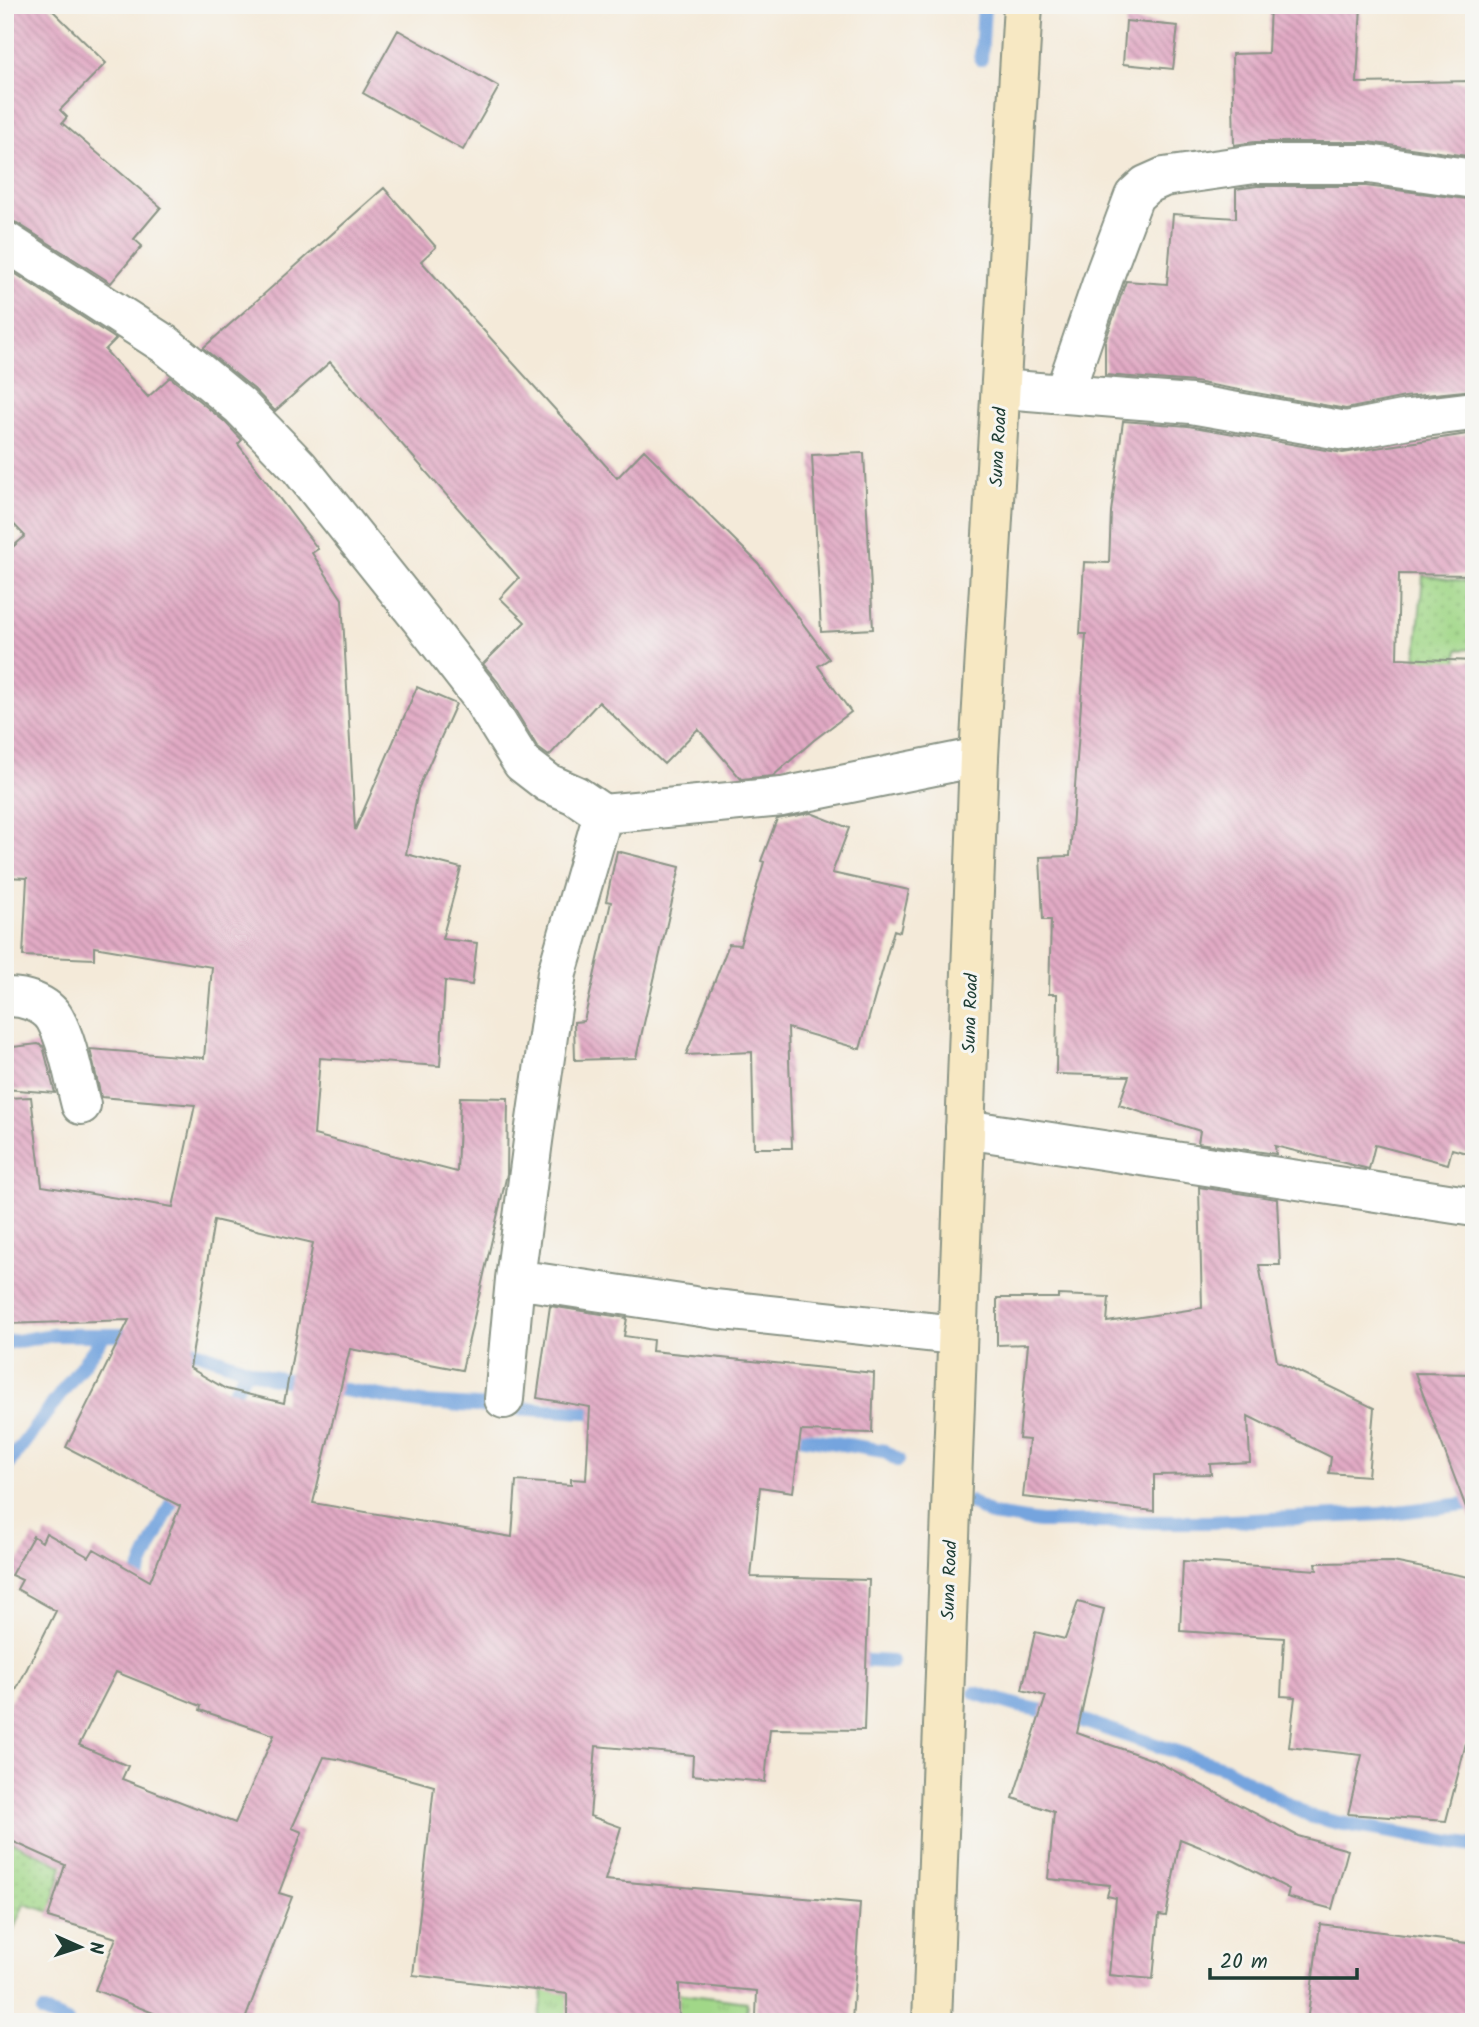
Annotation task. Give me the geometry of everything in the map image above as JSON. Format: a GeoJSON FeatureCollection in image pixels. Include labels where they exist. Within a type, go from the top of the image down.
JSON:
{"type":"FeatureCollection","features":[{"type":"Feature","properties":{"kind":"street","name":"Suna Road"},"geometry":{"type":"LineString","coordinates":[[932,2022],[979,757],[1023,5]]}},
{"type":"Feature","properties":{"kind":"street"},"geometry":{"type":"LineString","coordinates":[[1064,394],[1134,196],[1146,185],[1164,177],[1255,164],[1368,164],[1474,179]]}},
{"type":"Feature","properties":{"kind":"street"},"geometry":{"type":"LineString","coordinates":[[5,241],[166,345],[240,406],[299,467],[415,612],[479,694],[522,763],[548,783],[575,795],[603,814],[782,797],[979,757]]}},
{"type":"Feature","properties":{"kind":"street"},"geometry":{"type":"LineString","coordinates":[[1002,389],[1191,404],[1346,431],[1408,419],[1474,411]]}},
{"type":"Feature","properties":{"kind":"street"},"geometry":{"type":"LineString","coordinates":[[504,1399],[516,1279],[557,973],[603,814]]}},
{"type":"Feature","properties":{"kind":"street"},"geometry":{"type":"LineString","coordinates":[[5,997],[33,1002],[54,1017],[81,1105]]}},
{"type":"Feature","properties":{"kind":"street"},"geometry":{"type":"LineString","coordinates":[[965,1129],[1474,1207]]}},
{"type":"Feature","properties":{"kind":"street"},"geometry":{"type":"LineString","coordinates":[[516,1279],[714,1309],[956,1335]]}},
{"type":"Feature","properties":{"kind":"green space"},"geometry":{"type":"Polygon","coordinates":[[[1423,575],[1474,583],[1474,649],[1458,650],[1455,685],[1414,678],[1423,575]]]}},
{"type":"Feature","properties":{"kind":"green space"},"geometry":{"type":"Polygon","coordinates":[[[5,1839],[62,1865],[51,1912],[24,1904],[5,1951],[5,1839]]]}},
{"type":"Feature","properties":{"kind":"green space"},"geometry":{"type":"Polygon","coordinates":[[[545,1977],[747,2002],[746,2022],[538,2022],[545,1977]]]}},
{"type":"Feature","properties":{"kind":"building"},"geometry":{"type":"Polygon","coordinates":[[[5,5],[47,5],[106,63],[60,110],[67,117],[62,123],[161,207],[134,239],[142,246],[111,283],[17,223],[5,219],[5,5]]]}},
{"type":"Feature","properties":{"kind":"building"},"geometry":{"type":"Polygon","coordinates":[[[1270,5],[1361,5],[1357,83],[1474,81],[1474,157],[1368,142],[1255,142],[1234,145],[1232,54],[1268,53],[1270,5]]]}},
{"type":"Feature","properties":{"kind":"building"},"geometry":{"type":"Polygon","coordinates":[[[1126,21],[1178,26],[1173,69],[1123,64],[1126,21]]]}},
{"type":"Feature","properties":{"kind":"building"},"geometry":{"type":"Polygon","coordinates":[[[398,30],[499,87],[463,150],[363,93],[398,30]]]}},
{"type":"Feature","properties":{"kind":"building"},"geometry":{"type":"Polygon","coordinates":[[[1257,186],[1366,186],[1474,200],[1474,390],[1405,397],[1346,409],[1195,382],[1105,375],[1105,342],[1126,281],[1167,284],[1173,214],[1236,218],[1236,189],[1257,186]]]}},
{"type":"Feature","properties":{"kind":"building"},"geometry":{"type":"Polygon","coordinates":[[[384,188],[436,247],[421,261],[617,478],[644,450],[758,563],[829,659],[818,666],[851,712],[773,776],[741,779],[698,729],[664,764],[599,702],[549,756],[538,748],[498,682],[483,664],[525,622],[500,598],[519,578],[330,362],[275,411],[254,389],[203,348],[384,188]]]}},
{"type":"Feature","properties":{"kind":"building"},"geometry":{"type":"Polygon","coordinates":[[[5,267],[116,339],[105,350],[148,397],[170,377],[225,422],[242,440],[238,444],[318,549],[312,553],[342,599],[355,830],[417,687],[456,704],[418,789],[406,854],[461,868],[442,939],[477,943],[472,985],[445,981],[440,1066],[320,1058],[314,1135],[457,1172],[460,1097],[508,1098],[507,1174],[462,1370],[350,1349],[313,1503],[512,1537],[516,1481],[571,1485],[571,1479],[586,1480],[590,1407],[537,1398],[550,1306],[627,1318],[624,1336],[653,1340],[652,1351],[874,1373],[872,1433],[801,1431],[793,1492],[760,1487],[751,1577],[869,1580],[864,1730],[770,1729],[765,1782],[692,1775],[693,1755],[596,1746],[590,1816],[621,1827],[605,1880],[860,1903],[852,2021],[756,2016],[757,1991],[679,1984],[679,2022],[567,2022],[567,1994],[413,1975],[434,1786],[324,1757],[292,1828],[302,1832],[279,1893],[292,1897],[244,2022],[176,2022],[95,1990],[116,1938],[48,1917],[65,1865],[5,1838],[5,1712],[56,1611],[17,1589],[22,1580],[11,1575],[33,1536],[42,1542],[46,1533],[89,1557],[94,1549],[150,1581],[180,1506],[66,1447],[129,1320],[5,1324],[5,1098],[31,1097],[42,1186],[173,1207],[195,1105],[101,1097],[90,1049],[204,1058],[212,967],[94,947],[94,959],[23,956],[27,878],[5,877],[5,554],[25,536],[5,515],[5,267]],[[214,1220],[190,1368],[226,1389],[284,1403],[313,1243],[214,1220]],[[116,1672],[79,1745],[128,1766],[122,1779],[235,1823],[274,1735],[200,1710],[201,1706],[116,1672]]]}},
{"type":"Feature","properties":{"kind":"building"},"geometry":{"type":"Polygon","coordinates":[[[1123,421],[1188,426],[1343,453],[1474,433],[1474,575],[1399,574],[1397,658],[1474,661],[1474,1155],[1452,1149],[1448,1164],[1375,1145],[1369,1169],[1275,1146],[1276,1154],[1198,1143],[1200,1131],[1119,1105],[1129,1076],[1056,1074],[1057,994],[1049,994],[1051,920],[1043,920],[1040,857],[1070,856],[1086,634],[1080,634],[1084,562],[1109,563],[1111,512],[1123,421]]]}},
{"type":"Feature","properties":{"kind":"building"},"geometry":{"type":"Polygon","coordinates":[[[864,453],[873,629],[821,632],[812,455],[864,453]]]}},
{"type":"Feature","properties":{"kind":"building"},"geometry":{"type":"Polygon","coordinates":[[[811,813],[849,828],[832,873],[909,890],[900,932],[894,930],[860,1049],[788,1028],[792,1148],[754,1148],[752,1052],[686,1055],[729,944],[740,945],[764,862],[761,861],[777,819],[811,813]]]}},
{"type":"Feature","properties":{"kind":"building"},"geometry":{"type":"Polygon","coordinates":[[[617,851],[680,867],[636,1058],[575,1060],[574,1022],[584,1021],[611,902],[606,901],[617,851]]]}},
{"type":"Feature","properties":{"kind":"building"},"geometry":{"type":"Polygon","coordinates":[[[38,1044],[43,1046],[55,1093],[5,1089],[5,1048],[38,1044]]]}},
{"type":"Feature","properties":{"kind":"building"},"geometry":{"type":"Polygon","coordinates":[[[1199,1187],[1277,1199],[1280,1265],[1259,1265],[1277,1361],[1374,1408],[1368,1476],[1329,1473],[1331,1457],[1248,1416],[1250,1462],[1210,1464],[1211,1474],[1154,1475],[1154,1511],[1023,1497],[1029,1440],[1019,1439],[1028,1344],[997,1345],[997,1298],[1058,1298],[1058,1295],[1109,1297],[1107,1322],[1202,1308],[1199,1187]]]}},
{"type":"Feature","properties":{"kind":"building"},"geometry":{"type":"Polygon","coordinates":[[[1415,1373],[1474,1374],[1474,1517],[1470,1518],[1415,1373]]]}},
{"type":"Feature","properties":{"kind":"building"},"geometry":{"type":"Polygon","coordinates":[[[1183,1561],[1317,1570],[1316,1563],[1393,1562],[1474,1578],[1474,1712],[1446,1821],[1348,1814],[1362,1755],[1289,1747],[1295,1697],[1281,1696],[1284,1638],[1180,1631],[1183,1561]]]}},
{"type":"Feature","properties":{"kind":"building"},"geometry":{"type":"Polygon","coordinates":[[[1078,1602],[1104,1609],[1077,1733],[1156,1761],[1298,1836],[1348,1850],[1332,1909],[1287,1897],[1289,1889],[1235,1861],[1180,1839],[1166,1916],[1159,1915],[1153,1979],[1109,1975],[1116,1898],[1107,1896],[1110,1885],[1048,1879],[1054,1812],[1013,1798],[1046,1696],[1022,1690],[1035,1632],[1065,1639],[1078,1602]]]}},
{"type":"Feature","properties":{"kind":"building"},"geometry":{"type":"Polygon","coordinates":[[[1320,1924],[1474,1944],[1474,2022],[1307,2022],[1320,1924]]]}},
{"type":"Feature","properties":{"kind":"waterway"},"geometry":{"type":"LineString","coordinates":[[981,59],[984,5]]}},
{"type":"Feature","properties":{"kind":"waterway"},"geometry":{"type":"LineString","coordinates":[[5,1343],[53,1335],[139,1335]]}},
{"type":"Feature","properties":{"kind":"waterway"},"geometry":{"type":"LineString","coordinates":[[5,1468],[104,1336]]}},
{"type":"Feature","properties":{"kind":"waterway"},"geometry":{"type":"LineString","coordinates":[[176,1344],[269,1377],[421,1403],[606,1413]]}},
{"type":"Feature","properties":{"kind":"waterway"},"geometry":{"type":"LineString","coordinates":[[226,1406],[247,1369]]}},
{"type":"Feature","properties":{"kind":"waterway"},"geometry":{"type":"LineString","coordinates":[[782,1434],[884,1451],[898,1460]]}},
{"type":"Feature","properties":{"kind":"waterway"},"geometry":{"type":"LineString","coordinates":[[134,1583],[179,1486]]}},
{"type":"Feature","properties":{"kind":"waterway"},"geometry":{"type":"LineString","coordinates":[[970,1502],[992,1515],[1040,1522],[1211,1522],[1381,1514],[1474,1503]]}},
{"type":"Feature","properties":{"kind":"waterway"},"geometry":{"type":"LineString","coordinates":[[850,1660],[892,1662]]}},
{"type":"Feature","properties":{"kind":"waterway"},"geometry":{"type":"LineString","coordinates":[[975,1693],[1019,1706],[1065,1715],[1225,1768],[1309,1816],[1474,1846]]}},
{"type":"Feature","properties":{"kind":"waterway"},"geometry":{"type":"LineString","coordinates":[[43,2012],[67,2022]]}}]}
